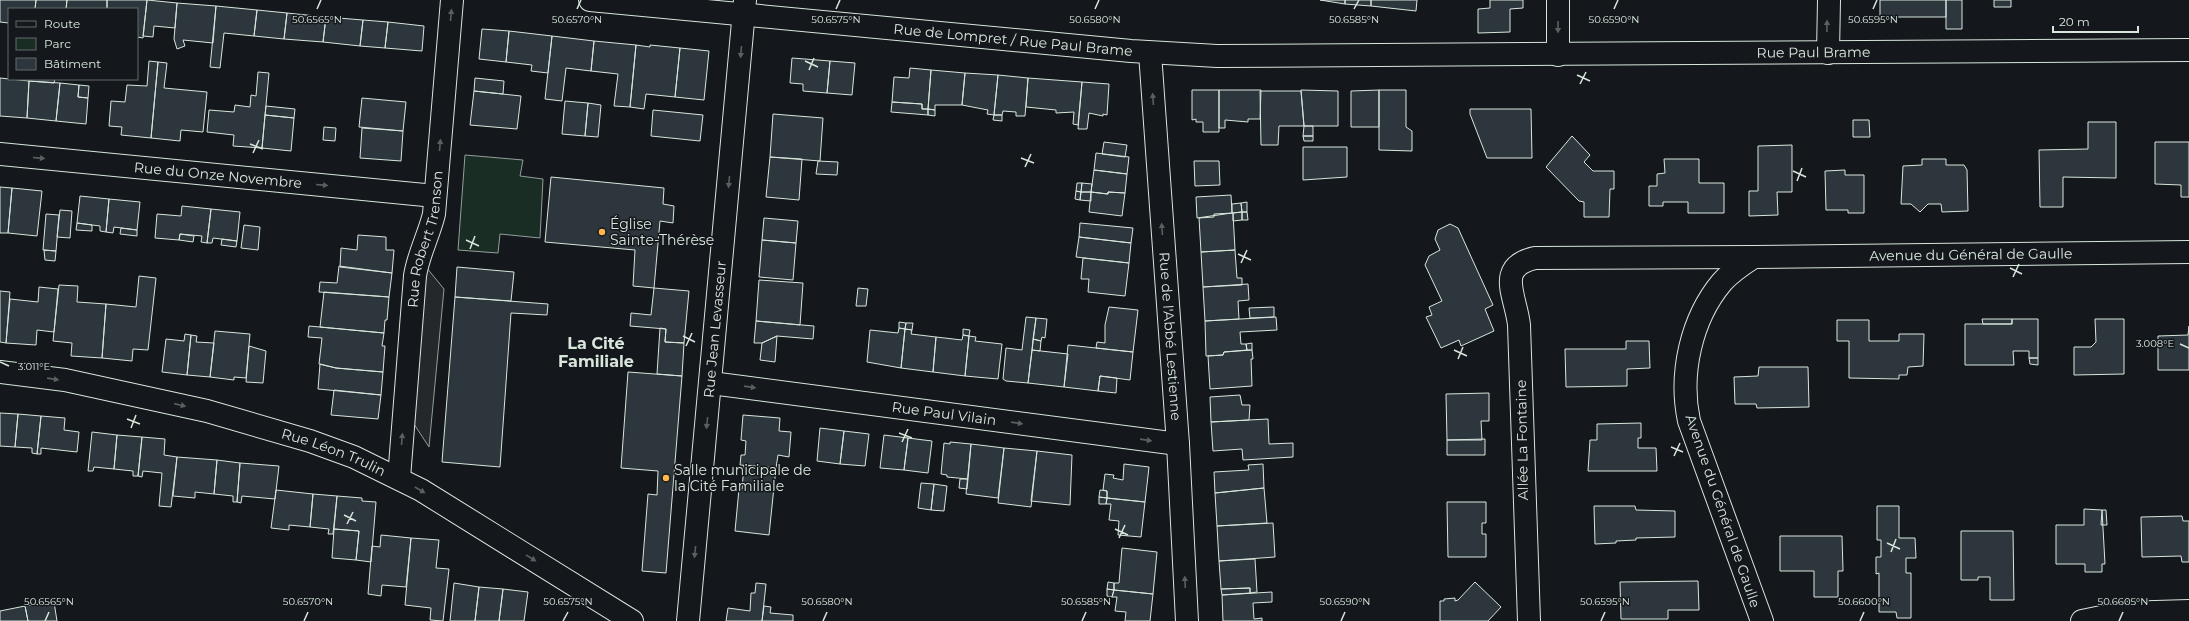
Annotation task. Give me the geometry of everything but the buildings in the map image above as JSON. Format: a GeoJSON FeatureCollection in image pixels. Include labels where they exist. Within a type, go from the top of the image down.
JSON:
{"type":"FeatureCollection","features":[{"type":"Feature","properties":{"kind":"street","name":"Rue Robert Trenson"},"geometry":{"type":"LineString","coordinates":[[399,478],[415,276],[417,264],[431,226],[435,196],[452,0]]}},
{"type":"Feature","properties":{"kind":"street","name":"Rue de Lompret / Rue Paul Brame"},"geometry":{"type":"LineString","coordinates":[[590,0],[744,7],[1150,53],[1217,56],[1437,56]]}},
{"type":"Feature","properties":{"kind":"street"},"geometry":{"type":"LineString","coordinates":[[1558,0],[1558,55]]}},
{"type":"Feature","properties":{"kind":"street"},"geometry":{"type":"LineString","coordinates":[[1828,53],[1829,0]]}},
{"type":"Feature","properties":{"kind":"street","name":"Rue Jean Levasseur"},"geometry":{"type":"LineString","coordinates":[[688,621],[711,383],[744,7]]}},
{"type":"Feature","properties":{"kind":"street","name":"Rue Paul Brame"},"geometry":{"type":"LineString","coordinates":[[1437,56],[2189,50]]}},
{"type":"Feature","properties":{"kind":"street","name":"Rue de l'Abbé Lestienne"},"geometry":{"type":"LineString","coordinates":[[1150,53],[1178,444],[1187,621]]}},
{"type":"Feature","properties":{"kind":"street","name":"Rue du Onze Novembre"},"geometry":{"type":"LineString","coordinates":[[0,154],[435,196]]}},
{"type":"Feature","properties":{"kind":"street","name":"Avenue du Général de Gaulle"},"geometry":{"type":"LineString","coordinates":[[1519,263],[1535,258],[2189,252]]}},
{"type":"Feature","properties":{"kind":"street","name":"Avenue du Général de Gaulle"},"geometry":{"type":"LineString","coordinates":[[1754,257],[1723,280],[1704,310],[1690,349],[1685,390],[1689,421],[1762,621]]}},
{"type":"Feature","properties":{"kind":"street","name":"Allée La Fontaine"},"geometry":{"type":"LineString","coordinates":[[1519,263],[1511,273],[1510,282],[1518,312],[1519,325],[1529,621]]}},
{"type":"Feature","properties":{"kind":"street","name":"Rue Léon Trulin"},"geometry":{"type":"LineString","coordinates":[[0,372],[65,380],[207,411],[333,449],[399,478],[632,621]]}},
{"type":"Feature","properties":{"kind":"street","name":"Rue Paul Vilain"},"geometry":{"type":"LineString","coordinates":[[711,383],[1178,444]]}},
{"type":"Feature","properties":{"kind":"street"},"geometry":{"type":"LineString","coordinates":[[2082,621],[2121,613],[2189,611]]}},
{"type":"Feature","properties":{"kind":"green space"},"geometry":{"type":"Polygon","coordinates":[[[465,155],[523,160],[520,176],[543,179],[540,238],[500,234],[498,253],[458,250],[465,155]]]}},
{"type":"Feature","properties":{"kind":"shaded area"},"geometry":{"type":"Polygon","coordinates":[[[426,267],[444,289],[429,447],[410,418],[426,267]]]}},
{"type":"Feature","properties":{"kind":"place","name":"Église Sainte-Thérèse"},"geometry":{"type":"Point","coordinates":[602,232]}},
{"type":"Feature","properties":{"kind":"place","name":"Salle municipale de la Cité Familiale"},"geometry":{"type":"Point","coordinates":[666,478]}},
{"type":"Feature","properties":{"kind":"district","name":"La Cité Familiale"},"geometry":{"type":"Point","coordinates":[596,352]}}]}
